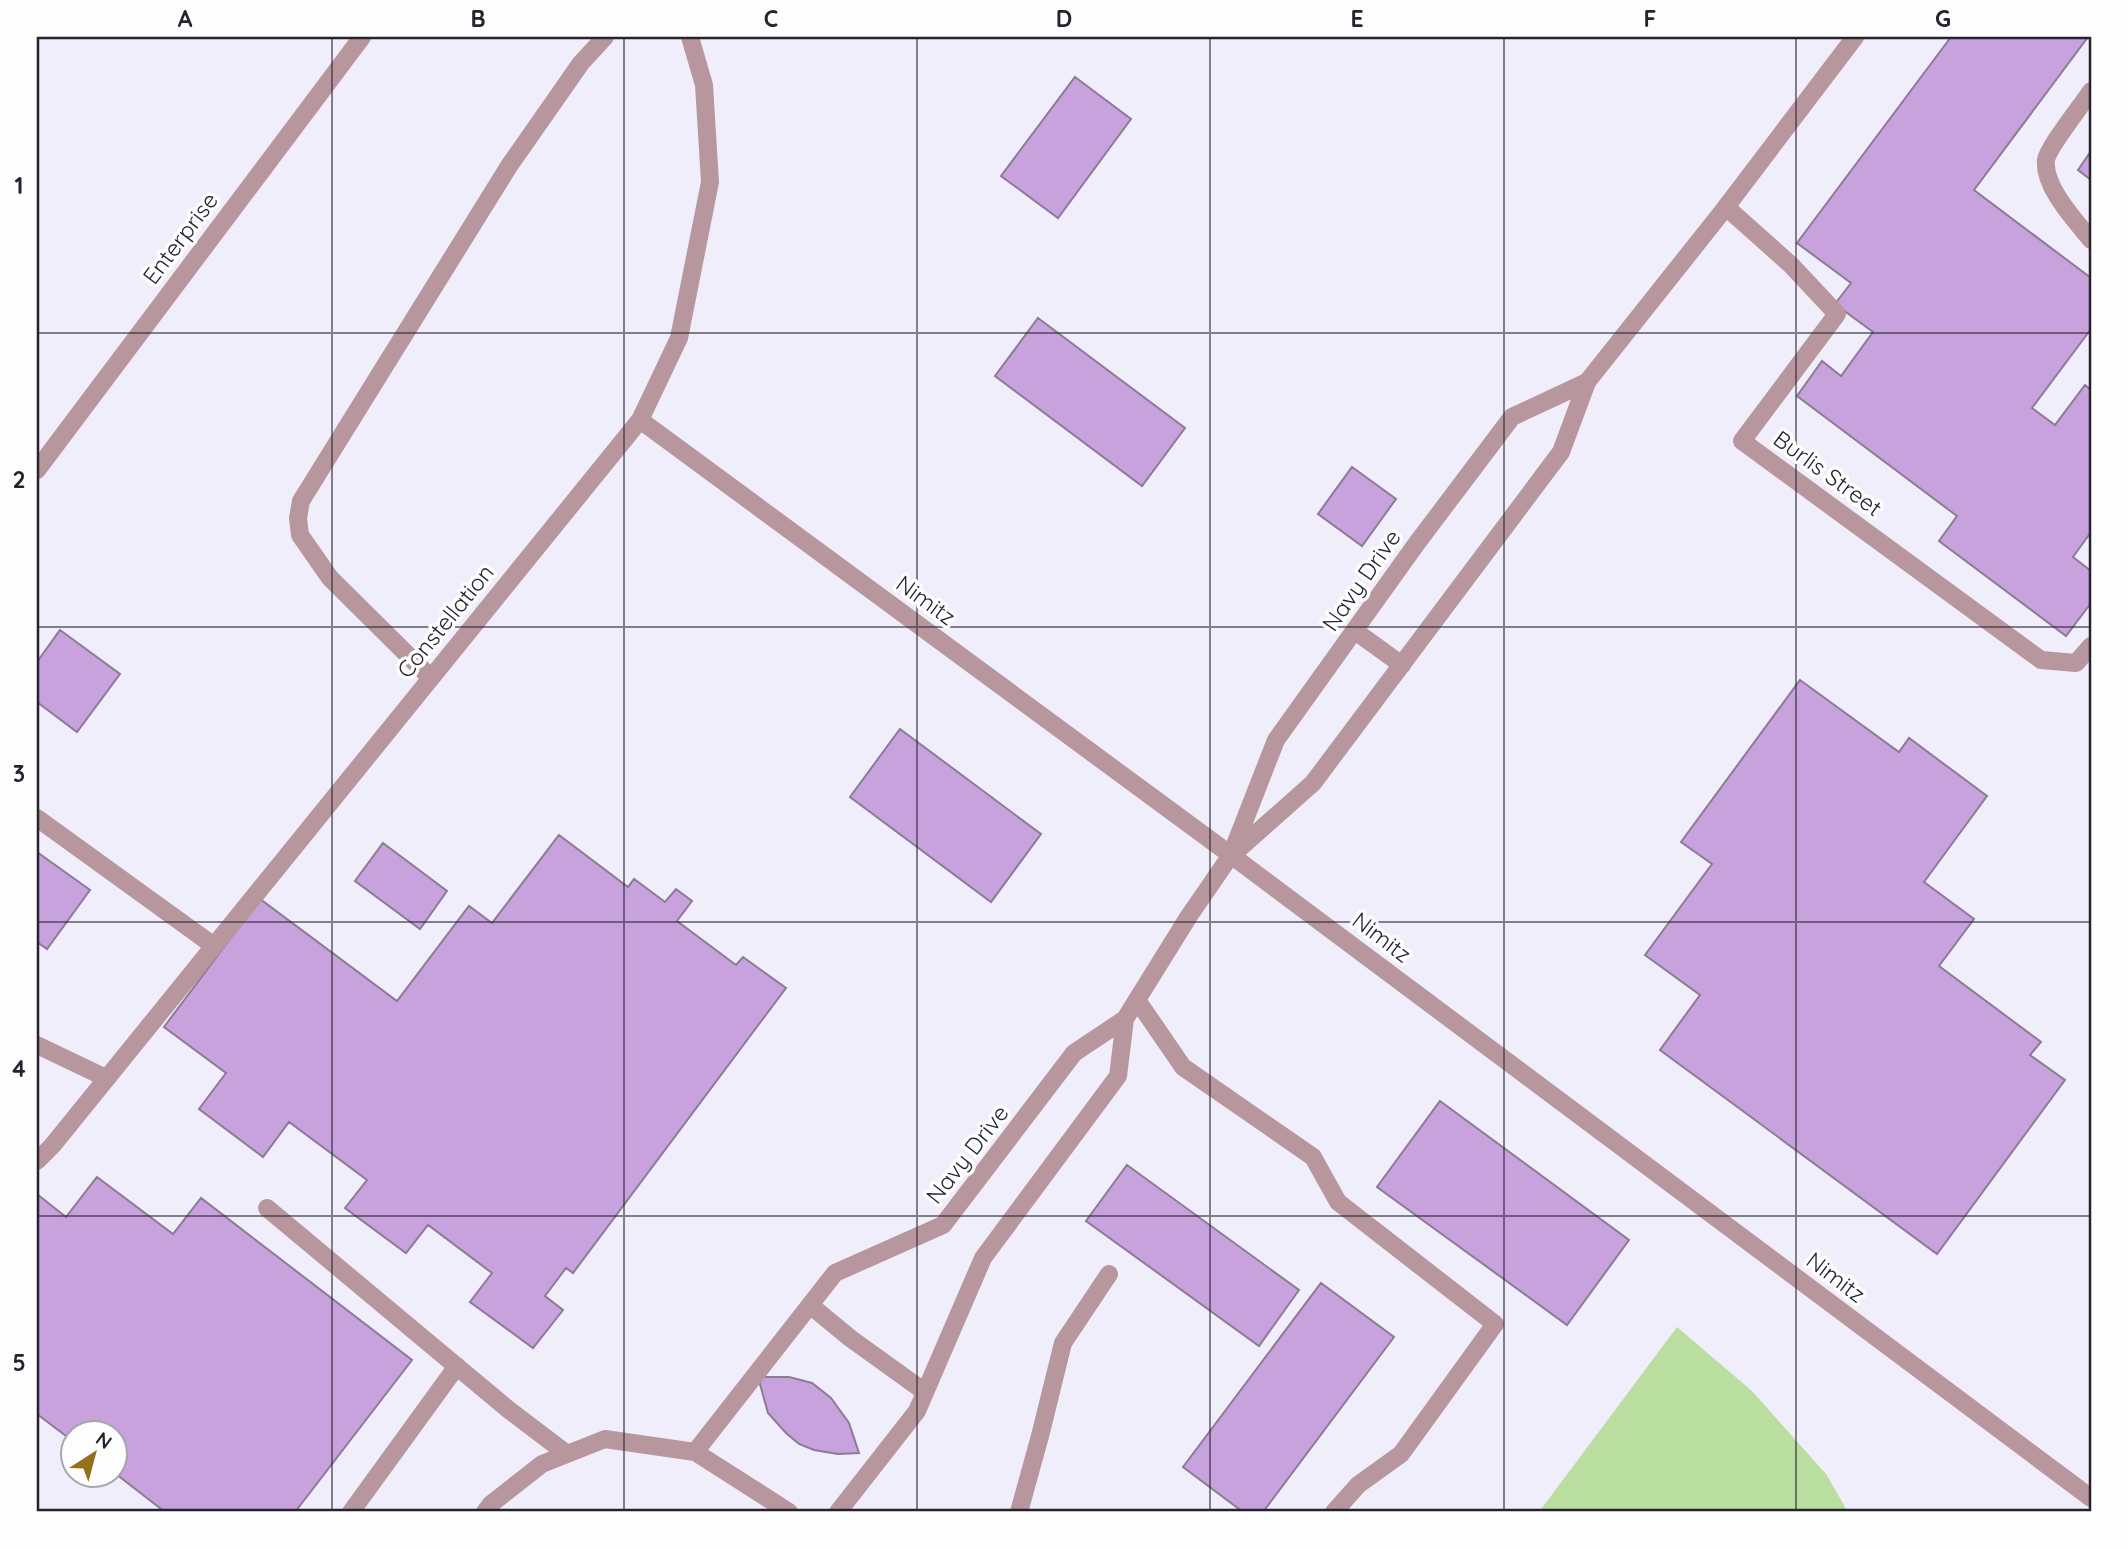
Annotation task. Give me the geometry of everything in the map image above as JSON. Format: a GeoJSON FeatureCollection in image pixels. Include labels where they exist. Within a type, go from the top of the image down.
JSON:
{"type":"FeatureCollection","features":[{"type":"Feature","properties":{"kind":"street","name":"Enterprise"},"geometry":{"type":"LineString","coordinates":[[37,470],[362,37]]}},
{"type":"Feature","properties":{"kind":"street"},"geometry":{"type":"LineString","coordinates":[[431,678],[330,578],[300,535],[298,518],[301,501],[509,166],[581,63],[605,37]]}},
{"type":"Feature","properties":{"kind":"street","name":"Constellation"},"geometry":{"type":"LineString","coordinates":[[37,1161],[52,1146],[640,420],[679,338],[710,182],[704,85],[690,37]]}},
{"type":"Feature","properties":{"kind":"street","name":"Navy Drive"},"geometry":{"type":"LineString","coordinates":[[1231,855],[1313,783],[1561,452],[1587,382],[1726,207],[1855,37]]}},
{"type":"Feature","properties":{"kind":"street"},"geometry":{"type":"LineString","coordinates":[[2091,91],[2046,160],[2057,196],[2091,240]]}},
{"type":"Feature","properties":{"kind":"street","name":"Burlis Street"},"geometry":{"type":"LineString","coordinates":[[1726,207],[1791,265],[1837,314],[1742,441],[2041,660],[2076,663],[2091,646]]}},
{"type":"Feature","properties":{"kind":"street","name":"Navy Drive"},"geometry":{"type":"LineString","coordinates":[[695,1452],[835,1273],[943,1225],[1074,1054],[1125,1019],[1189,916],[1231,855],[1276,740],[1417,543],[1512,417],[1587,382]]}},
{"type":"Feature","properties":{"kind":"street","name":"Nimitz"},"geometry":{"type":"LineString","coordinates":[[640,420],[1231,855],[2091,1499]]}},
{"type":"Feature","properties":{"kind":"street"},"geometry":{"type":"LineString","coordinates":[[1355,631],[1402,664]]}},
{"type":"Feature","properties":{"kind":"street"},"geometry":{"type":"LineString","coordinates":[[37,818],[214,946]]}},
{"type":"Feature","properties":{"kind":"street"},"geometry":{"type":"LineString","coordinates":[[1137,1000],[1183,1067],[1313,1157],[1338,1202],[1495,1324],[1401,1454],[1358,1485],[1334,1512]]}},
{"type":"Feature","properties":{"kind":"street","name":"Navy Drive"},"geometry":{"type":"LineString","coordinates":[[838,1512],[917,1411],[983,1258],[1118,1076],[1125,1019]]}},
{"type":"Feature","properties":{"kind":"street"},"geometry":{"type":"LineString","coordinates":[[37,1045],[106,1078]]}},
{"type":"Feature","properties":{"kind":"street"},"geometry":{"type":"LineString","coordinates":[[267,1208],[567,1454]]}},
{"type":"Feature","properties":{"kind":"street"},"geometry":{"type":"LineString","coordinates":[[1019,1512],[1041,1436],[1063,1343],[1109,1274]]}},
{"type":"Feature","properties":{"kind":"street"},"geometry":{"type":"LineString","coordinates":[[810,1306],[849,1338],[925,1392]]}},
{"type":"Feature","properties":{"kind":"street"},"geometry":{"type":"LineString","coordinates":[[351,1512],[457,1366]]}},
{"type":"Feature","properties":{"kind":"street"},"geometry":{"type":"LineString","coordinates":[[490,1510],[542,1464],[605,1439],[695,1452],[789,1512]]}},
{"type":"Feature","properties":{"kind":"green space"},"geometry":{"type":"Polygon","coordinates":[[[1677,1327],[1752,1391],[1826,1474],[1848,1512],[1539,1512],[1677,1327]]]}},
{"type":"Feature","properties":{"kind":"building"},"geometry":{"type":"Polygon","coordinates":[[[1951,37],[2088,37],[1974,190],[2091,278],[2091,329],[2032,408],[2055,425],[2085,385],[2091,390],[2091,532],[2073,557],[2091,571],[2091,603],[2066,636],[1939,541],[1957,516],[1797,396],[1822,361],[1841,376],[1873,332],[1835,304],[1851,283],[1797,243],[1951,37]]]}},
{"type":"Feature","properties":{"kind":"building"},"geometry":{"type":"Polygon","coordinates":[[[1075,77],[1131,119],[1058,218],[1001,176],[1075,77]]]}},
{"type":"Feature","properties":{"kind":"building"},"geometry":{"type":"Polygon","coordinates":[[[2091,151],[2091,180],[2078,170],[2091,151]]]}},
{"type":"Feature","properties":{"kind":"building"},"geometry":{"type":"Polygon","coordinates":[[[1038,318],[1185,428],[1142,486],[995,376],[1038,318]]]}},
{"type":"Feature","properties":{"kind":"building"},"geometry":{"type":"Polygon","coordinates":[[[1352,467],[1396,499],[1362,546],[1318,514],[1352,467]]]}},
{"type":"Feature","properties":{"kind":"building"},"geometry":{"type":"Polygon","coordinates":[[[60,630],[120,674],[77,732],[37,702],[37,662],[60,630]]]}},
{"type":"Feature","properties":{"kind":"building"},"geometry":{"type":"Polygon","coordinates":[[[1800,680],[1899,752],[1909,738],[1987,796],[1924,882],[1974,919],[1939,966],[2041,1042],[2030,1055],[2065,1080],[1937,1254],[1660,1050],[1700,995],[1645,955],[1712,864],[1681,842],[1800,680]]]}},
{"type":"Feature","properties":{"kind":"building"},"geometry":{"type":"Polygon","coordinates":[[[900,729],[1041,834],[991,902],[850,797],[900,729]]]}},
{"type":"Feature","properties":{"kind":"building"},"geometry":{"type":"Polygon","coordinates":[[[559,835],[628,887],[634,879],[665,902],[676,889],[692,901],[677,921],[736,965],[743,957],[786,988],[573,1273],[566,1268],[545,1296],[563,1310],[533,1348],[470,1302],[492,1273],[428,1225],[406,1253],[345,1208],[367,1180],[289,1122],[263,1157],[199,1109],[226,1073],[164,1027],[260,899],[397,1001],[469,906],[492,923],[559,835]]]}},
{"type":"Feature","properties":{"kind":"building"},"geometry":{"type":"Polygon","coordinates":[[[383,843],[447,891],[420,929],[355,881],[383,843]]]}},
{"type":"Feature","properties":{"kind":"building"},"geometry":{"type":"Polygon","coordinates":[[[37,852],[90,890],[47,949],[37,942],[37,852]]]}},
{"type":"Feature","properties":{"kind":"building"},"geometry":{"type":"Polygon","coordinates":[[[1440,1101],[1629,1240],[1567,1325],[1377,1187],[1440,1101]]]}},
{"type":"Feature","properties":{"kind":"building"},"geometry":{"type":"Polygon","coordinates":[[[1127,1165],[1299,1290],[1259,1346],[1086,1221],[1127,1165]]]}},
{"type":"Feature","properties":{"kind":"building"},"geometry":{"type":"Polygon","coordinates":[[[97,1177],[173,1234],[201,1198],[412,1360],[295,1512],[165,1512],[130,1485],[130,1420],[60,1420],[60,1431],[37,1414],[37,1194],[66,1217],[97,1177]]]}},
{"type":"Feature","properties":{"kind":"building"},"geometry":{"type":"Polygon","coordinates":[[[1321,1283],[1394,1337],[1263,1512],[1243,1512],[1183,1467],[1321,1283]]]}},
{"type":"Feature","properties":{"kind":"building"},"geometry":{"type":"Polygon","coordinates":[[[758,1377],[789,1377],[812,1383],[831,1398],[849,1423],[859,1453],[838,1454],[799,1444],[768,1413],[758,1377]]]}}]}
